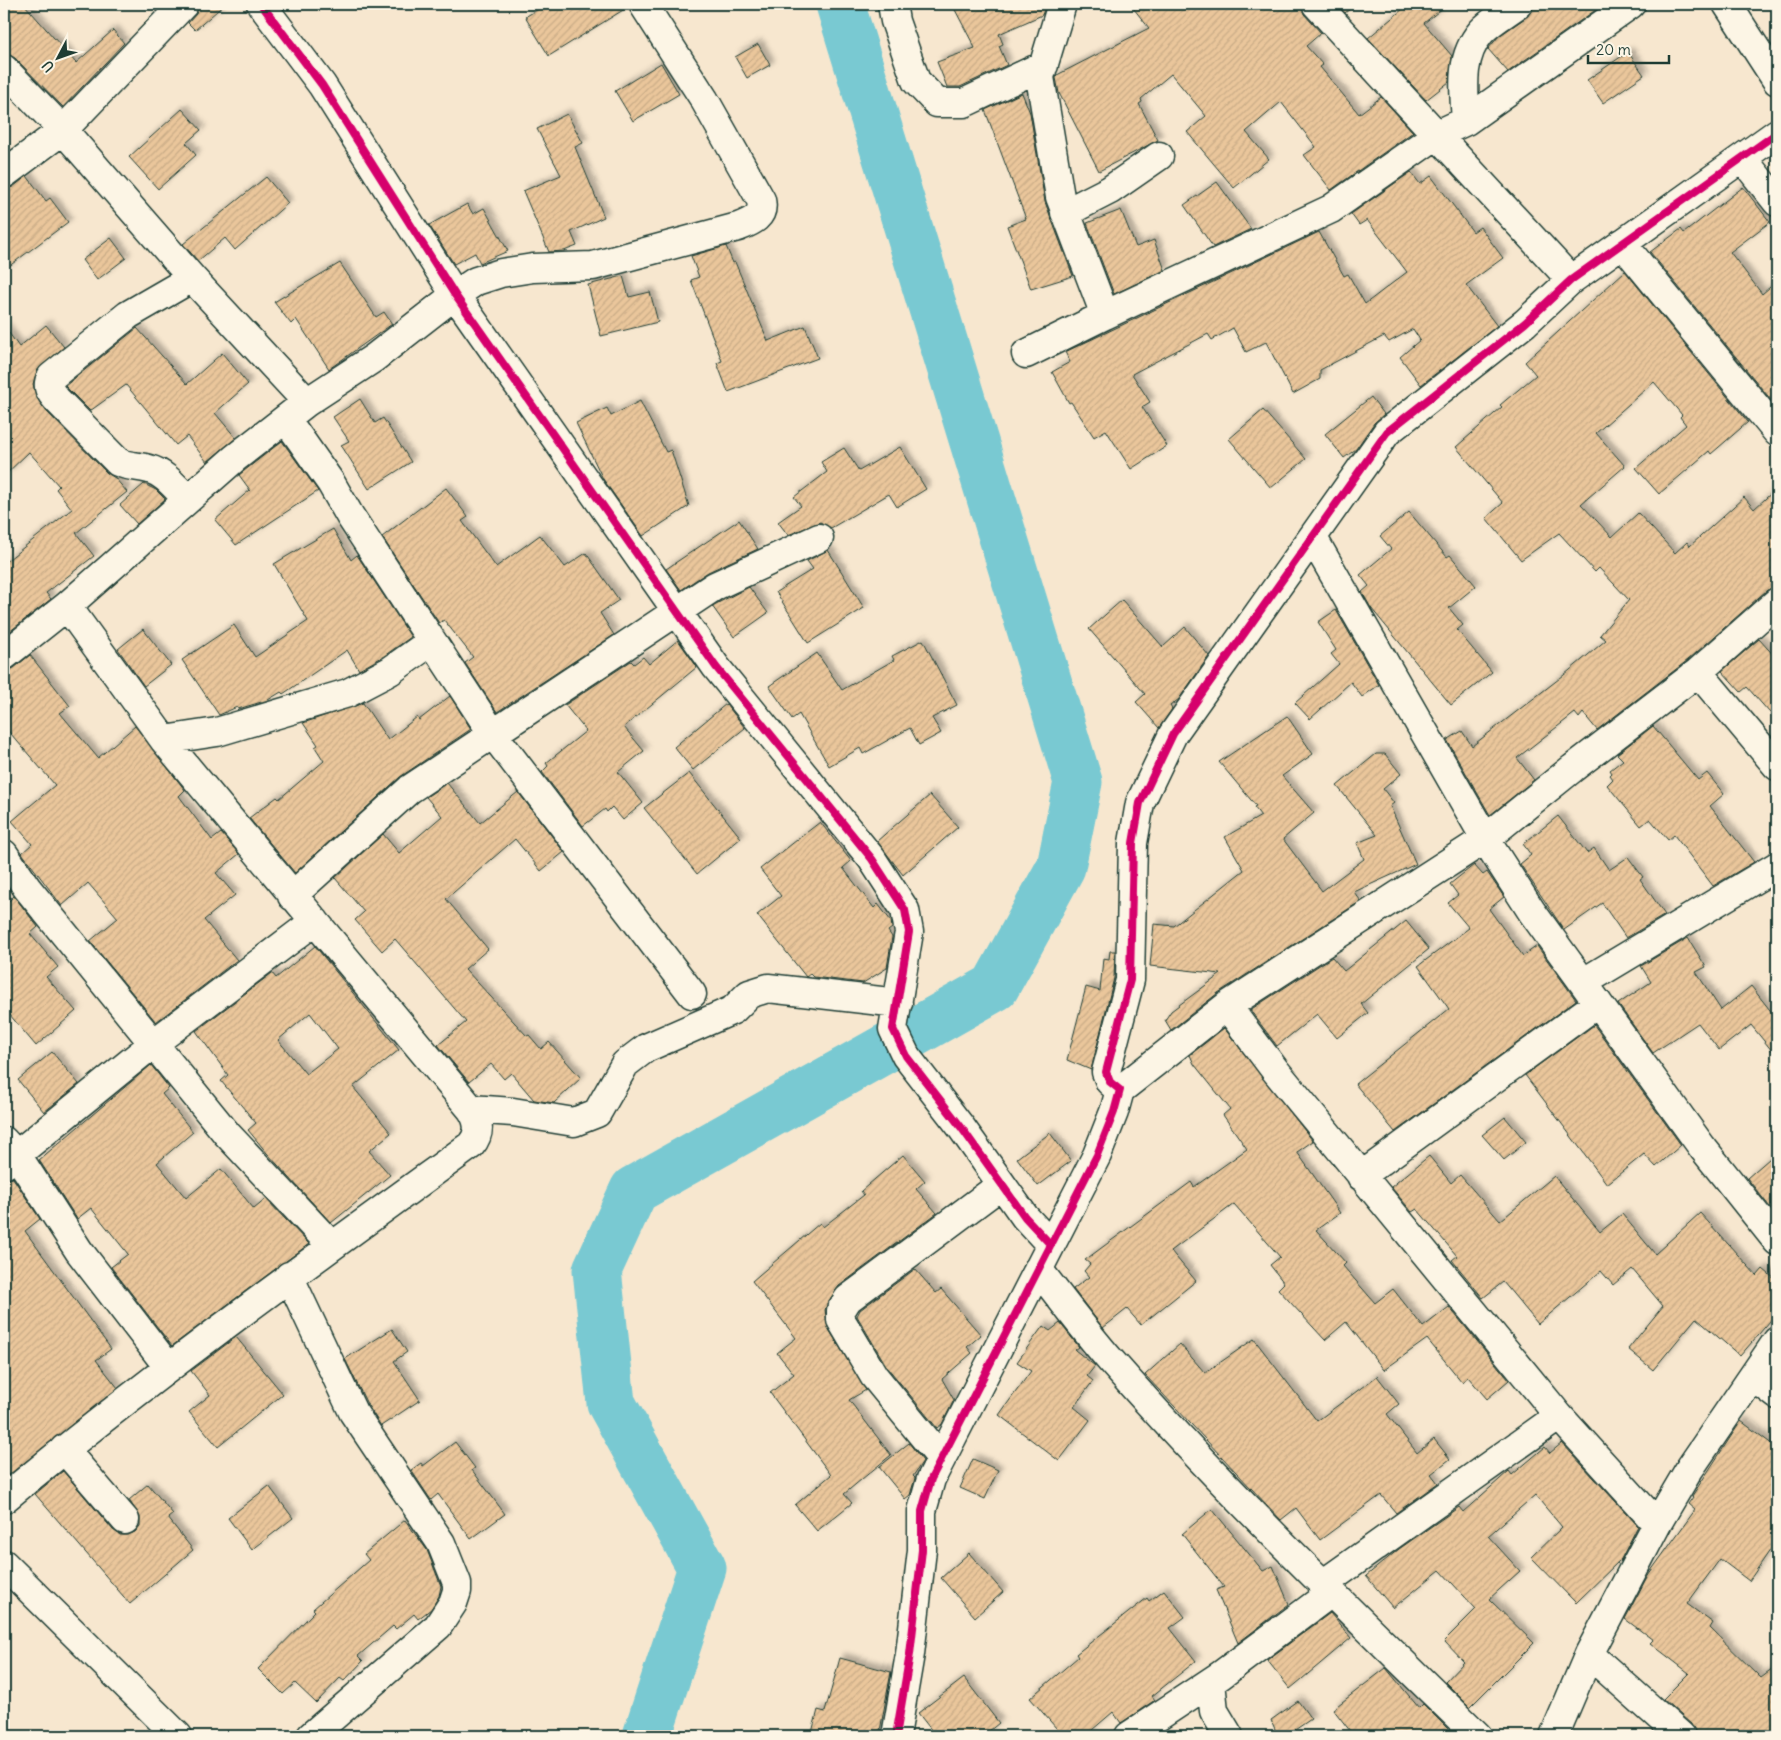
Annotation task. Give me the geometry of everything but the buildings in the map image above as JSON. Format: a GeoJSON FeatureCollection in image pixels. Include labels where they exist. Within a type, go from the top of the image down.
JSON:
{"type":"FeatureCollection","features":[{"type":"Feature","properties":{"kind":"street"},"geometry":{"type":"LineString","coordinates":[[4,174],[63,130],[184,4]]}},
{"type":"Feature","properties":{"kind":"street"},"geometry":{"type":"LineString","coordinates":[[261,4],[322,85],[455,295],[676,610],[734,691],[872,860],[905,910],[909,932],[893,1029],[906,1056],[961,1127],[1001,1185],[1042,1236]]}},
{"type":"Feature","properties":{"kind":"street"},"geometry":{"type":"LineString","coordinates":[[5,651],[67,606],[236,458],[307,402],[374,358],[476,281],[501,273],[533,268],[593,266],[738,227],[755,220],[760,214],[761,200],[704,99],[643,4]]}},
{"type":"Feature","properties":{"kind":"street"},"geometry":{"type":"LineString","coordinates":[[892,4],[895,21],[916,81],[937,103],[964,103],[1044,65]]}},
{"type":"Feature","properties":{"kind":"street"},"geometry":{"type":"LineString","coordinates":[[1062,4],[1040,77],[1060,197],[1105,315]]}},
{"type":"Feature","properties":{"kind":"street"},"geometry":{"type":"LineString","coordinates":[[1316,4],[1438,134],[1570,280]]}},
{"type":"Feature","properties":{"kind":"street"},"geometry":{"type":"LineString","coordinates":[[1466,121],[1463,77],[1467,55],[1481,32],[1518,4]]}},
{"type":"Feature","properties":{"kind":"street"},"geometry":{"type":"LineString","coordinates":[[1026,354],[1331,209],[1438,134],[1466,121],[1632,4]]}},
{"type":"Feature","properties":{"kind":"street"},"geometry":{"type":"LineString","coordinates":[[1727,4],[1777,80]]}},
{"type":"Feature","properties":{"kind":"street"},"geometry":{"type":"LineString","coordinates":[[4,69],[63,130],[192,278],[307,402]]}},
{"type":"Feature","properties":{"kind":"street"},"geometry":{"type":"LineString","coordinates":[[896,1736],[910,1654],[922,1550],[922,1511],[931,1479],[1038,1269],[1042,1236],[1097,1155],[1114,1112],[1116,1087],[1106,1072],[1130,980],[1133,843],[1140,803],[1173,734],[1320,549],[1387,432],[1525,323],[1570,280],[1629,252],[1759,178],[1777,133]]}},
{"type":"Feature","properties":{"kind":"street"},"geometry":{"type":"LineString","coordinates":[[1065,213],[1110,190],[1159,156]]}},
{"type":"Feature","properties":{"kind":"street"},"geometry":{"type":"LineString","coordinates":[[1629,252],[1777,432]]}},
{"type":"Feature","properties":{"kind":"street"},"geometry":{"type":"LineString","coordinates":[[187,500],[173,485],[151,469],[128,467],[118,462],[57,400],[49,390],[48,382],[51,377],[128,315],[192,278]]}},
{"type":"Feature","properties":{"kind":"street"},"geometry":{"type":"LineString","coordinates":[[286,419],[331,483],[493,734],[692,994]]}},
{"type":"Feature","properties":{"kind":"street"},"geometry":{"type":"LineString","coordinates":[[292,896],[410,790],[676,610],[715,586],[819,538]]}},
{"type":"Feature","properties":{"kind":"street"},"geometry":{"type":"LineString","coordinates":[[1320,549],[1486,839],[1532,912],[1702,1148],[1777,1241]]}},
{"type":"Feature","properties":{"kind":"street"},"geometry":{"type":"LineString","coordinates":[[1116,1087],[1227,1006],[1486,839],[1573,768],[1698,672],[1777,602]]}},
{"type":"Feature","properties":{"kind":"street"},"geometry":{"type":"LineString","coordinates":[[4,1500],[64,1449],[289,1276],[471,1145],[478,1131],[476,1117],[471,1109],[164,740],[67,606]]}},
{"type":"Feature","properties":{"kind":"street"},"geometry":{"type":"LineString","coordinates":[[164,740],[217,732],[348,693],[390,671],[432,641]]}},
{"type":"Feature","properties":{"kind":"street"},"geometry":{"type":"LineString","coordinates":[[1698,672],[1777,766]]}},
{"type":"Feature","properties":{"kind":"street"},"geometry":{"type":"LineString","coordinates":[[4,854],[27,888],[227,1134],[332,1246]]}},
{"type":"Feature","properties":{"kind":"street"},"geometry":{"type":"LineString","coordinates":[[1361,1176],[1591,992],[1777,866]]}},
{"type":"Feature","properties":{"kind":"street"},"geometry":{"type":"LineString","coordinates":[[169,1368],[79,1251],[8,1154],[315,921]]}},
{"type":"Feature","properties":{"kind":"street"},"geometry":{"type":"LineString","coordinates":[[471,1109],[513,1112],[574,1122],[597,1113],[625,1064],[646,1048],[733,1010],[749,994],[768,988],[898,1002]]}},
{"type":"Feature","properties":{"kind":"street"},"geometry":{"type":"LineString","coordinates":[[1227,1006],[1275,1070],[1361,1176],[1560,1416],[1657,1524]]}},
{"type":"Feature","properties":{"kind":"street"},"geometry":{"type":"LineString","coordinates":[[941,1458],[874,1376],[841,1320],[840,1310],[848,1299],[1001,1185]]}},
{"type":"Feature","properties":{"kind":"street"},"geometry":{"type":"LineString","coordinates":[[1038,1269],[1110,1360],[1200,1458],[1478,1736]]}},
{"type":"Feature","properties":{"kind":"street"},"geometry":{"type":"LineString","coordinates":[[289,1276],[353,1412],[442,1543],[457,1583],[457,1592],[453,1604],[438,1626],[311,1736]]}},
{"type":"Feature","properties":{"kind":"street"},"geometry":{"type":"LineString","coordinates":[[1554,1736],[1589,1654],[1657,1524],[1690,1468],[1777,1341]]}},
{"type":"Feature","properties":{"kind":"street"},"geometry":{"type":"LineString","coordinates":[[1754,1377],[1777,1395]]}},
{"type":"Feature","properties":{"kind":"street"},"geometry":{"type":"LineString","coordinates":[[1129,1736],[1211,1682],[1328,1588],[1560,1416]]}},
{"type":"Feature","properties":{"kind":"street"},"geometry":{"type":"LineString","coordinates":[[64,1449],[125,1520]]}},
{"type":"Feature","properties":{"kind":"street"},"geometry":{"type":"LineString","coordinates":[[4,1564],[178,1736]]}},
{"type":"Feature","properties":{"kind":"street"},"geometry":{"type":"LineString","coordinates":[[1589,1654],[1681,1736]]}},
{"type":"Feature","properties":{"kind":"street"},"geometry":{"type":"LineString","coordinates":[[1211,1682],[1214,1711],[1228,1736]]}},
{"type":"Feature","properties":{"kind":"waterway"},"geometry":{"type":"LineString","coordinates":[[647,1736],[702,1568],[611,1403],[597,1270],[634,1190],[995,987],[1061,867],[1078,782],[840,4]]}},
{"type":"Feature","properties":{"kind":"cycle path"},"geometry":{"type":"LineString","coordinates":[[261,4],[322,85],[455,295],[716,667],[872,859],[905,910],[909,932],[893,1029],[906,1056],[961,1127],[1025,1217],[1051,1245]]}},
{"type":"Feature","properties":{"kind":"cycle path"},"geometry":{"type":"LineString","coordinates":[[896,1736],[910,1654],[922,1550],[922,1511],[931,1479],[1097,1155],[1114,1112],[1120,1090],[1110,1082],[1106,1072],[1130,980],[1133,843],[1140,803],[1173,734],[1387,432],[1525,323],[1571,280],[1777,133]]}}]}
